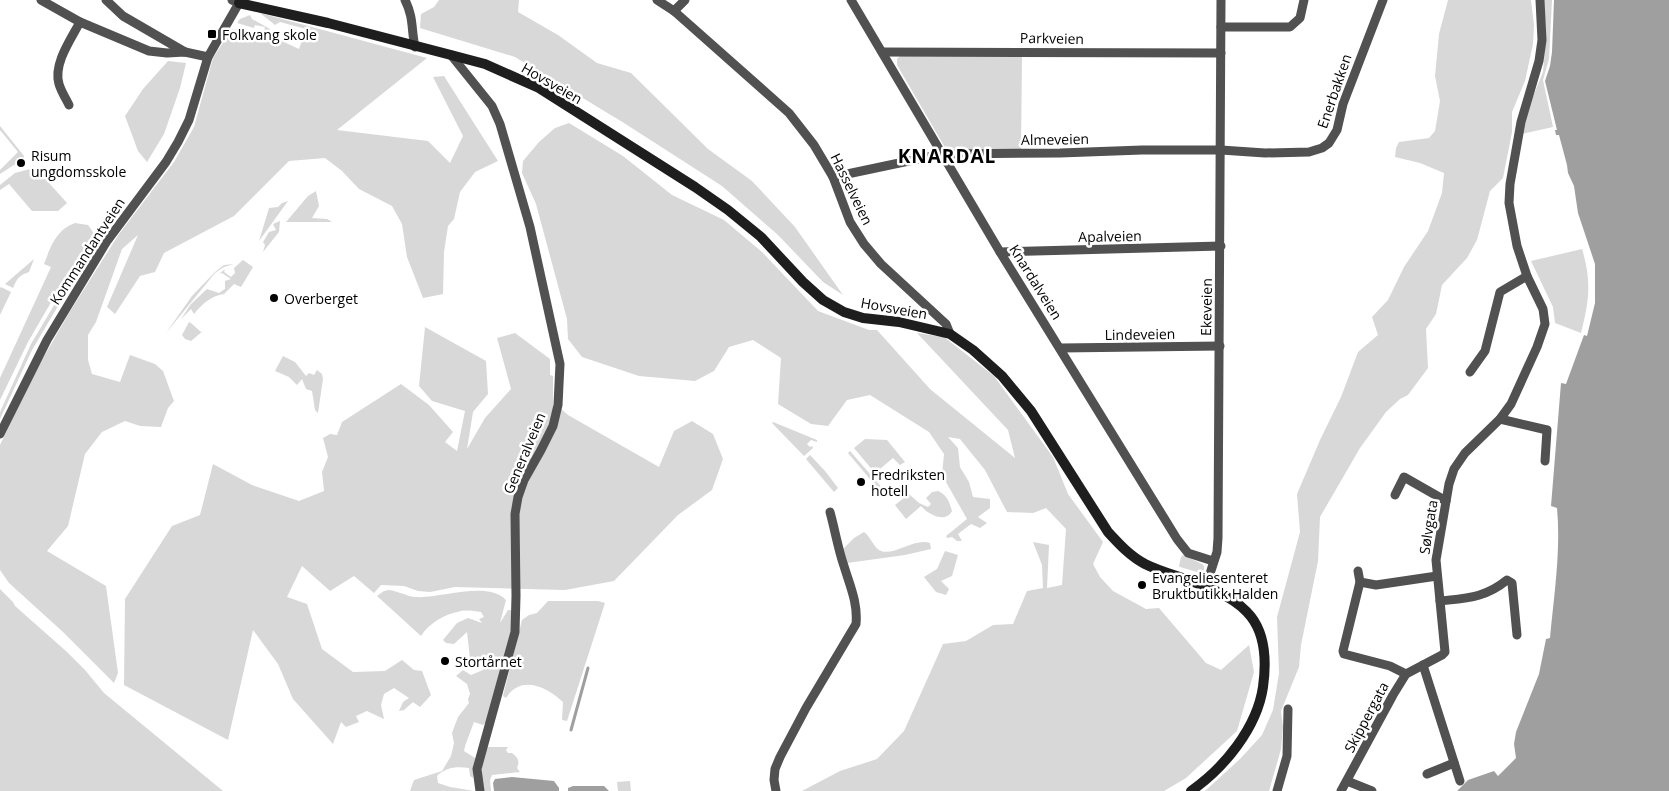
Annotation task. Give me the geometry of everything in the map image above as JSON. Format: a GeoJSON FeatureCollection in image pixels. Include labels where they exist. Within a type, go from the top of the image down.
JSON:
{"type":"FeatureCollection","features":[{"type":"Feature","properties":{"kind":"street"},"geometry":{"type":"LineString","coordinates":[[40,0],[80,22],[149,50],[167,53],[185,52],[208,57]]}},
{"type":"Feature","properties":{"kind":"street"},"geometry":{"type":"LineString","coordinates":[[106,0],[123,16],[185,52]]}},
{"type":"Feature","properties":{"kind":"street"},"geometry":{"type":"LineString","coordinates":[[405,0],[412,19],[414,31],[412,36],[415,46]]}},
{"type":"Feature","properties":{"kind":"street","name":"Hasselveien"},"geometry":{"type":"LineString","coordinates":[[657,0],[674,11],[790,113],[812,141],[833,177],[850,222],[864,244],[881,264],[946,324],[950,334]]}},
{"type":"Feature","properties":{"kind":"street"},"geometry":{"type":"LineString","coordinates":[[674,11],[685,0]]}},
{"type":"Feature","properties":{"kind":"street","name":"Knardalveien"},"geometry":{"type":"LineString","coordinates":[[851,0],[1000,252],[1181,545],[1188,553],[1214,562]]}},
{"type":"Feature","properties":{"kind":"street","name":"Ekeveien"},"geometry":{"type":"LineString","coordinates":[[1206,586],[1217,552],[1218,538],[1222,0]]}},
{"type":"Feature","properties":{"kind":"street"},"geometry":{"type":"LineString","coordinates":[[1221,27],[1290,27],[1300,18],[1304,0]]}},
{"type":"Feature","properties":{"kind":"street","name":"Enerbakken"},"geometry":{"type":"LineString","coordinates":[[1221,150],[1265,153],[1309,152],[1322,148],[1329,143],[1337,130],[1344,104],[1383,0]]}},
{"type":"Feature","properties":{"kind":"street"},"geometry":{"type":"LineString","coordinates":[[1540,0],[1542,40],[1540,54],[1521,122],[1510,184],[1510,203],[1517,246],[1527,276],[1543,309],[1545,324],[1520,386],[1511,404],[1500,419],[1547,430],[1545,461]]}},
{"type":"Feature","properties":{"kind":"street","name":"Hovsveien"},"geometry":{"type":"LineString","coordinates":[[235,1],[484,64],[539,88],[695,187],[746,224],[761,236],[803,282],[823,300],[844,312],[863,318],[899,322],[950,334],[973,350],[1013,388],[1051,442],[1108,532],[1122,548],[1146,564],[1206,586],[1232,598],[1256,624],[1264,643],[1265,673],[1258,708],[1235,748],[1191,791]]}},
{"type":"Feature","properties":{"kind":"street","name":"Kommandantveien"},"geometry":{"type":"LineString","coordinates":[[0,434],[47,340],[107,241],[166,162],[178,142],[189,120],[208,57],[235,1]]}},
{"type":"Feature","properties":{"kind":"street"},"geometry":{"type":"LineString","coordinates":[[69,105],[59,83],[58,70],[64,53],[80,22]]}},
{"type":"Feature","properties":{"kind":"street","name":"Parkveien"},"geometry":{"type":"LineString","coordinates":[[882,52],[1221,53]]}},
{"type":"Feature","properties":{"kind":"street","name":"Generalveien"},"geometry":{"type":"LineString","coordinates":[[451,55],[492,106],[500,124],[530,227],[560,364],[558,405],[553,426],[524,480],[518,497],[515,514],[515,632],[477,769],[480,791]]}},
{"type":"Feature","properties":{"kind":"street","name":"Almeveien"},"geometry":{"type":"LineString","coordinates":[[833,177],[942,154],[1221,150]]}},
{"type":"Feature","properties":{"kind":"street","name":"Apalveien"},"geometry":{"type":"LineString","coordinates":[[1000,252],[1221,246]]}},
{"type":"Feature","properties":{"kind":"street"},"geometry":{"type":"LineString","coordinates":[[1470,372],[1485,351],[1500,292],[1527,276]]}},
{"type":"Feature","properties":{"kind":"street","name":"Lindeveien"},"geometry":{"type":"LineString","coordinates":[[1061,348],[1220,346]]}},
{"type":"Feature","properties":{"kind":"street","name":"Sølvgata"},"geometry":{"type":"LineString","coordinates":[[1442,655],[1445,652],[1436,560],[1453,471],[1459,460],[1500,419]]}},
{"type":"Feature","properties":{"kind":"street"},"geometry":{"type":"LineString","coordinates":[[1395,495],[1404,477],[1446,501]]}},
{"type":"Feature","properties":{"kind":"street"},"geometry":{"type":"LineString","coordinates":[[776,791],[775,769],[780,757],[806,708],[856,624],[855,600],[830,512]]}},
{"type":"Feature","properties":{"kind":"street"},"geometry":{"type":"LineString","coordinates":[[1358,571],[1360,582],[1343,651],[1344,654],[1390,666],[1406,674]]}},
{"type":"Feature","properties":{"kind":"street"},"geometry":{"type":"LineString","coordinates":[[1360,582],[1376,585],[1437,576]]}},
{"type":"Feature","properties":{"kind":"street"},"geometry":{"type":"LineString","coordinates":[[1440,601],[1486,594],[1507,580],[1512,583],[1516,635]]}},
{"type":"Feature","properties":{"kind":"street","name":"Skippergata"},"geometry":{"type":"LineString","coordinates":[[1341,791],[1406,674],[1442,655]]}},
{"type":"Feature","properties":{"kind":"street"},"geometry":{"type":"LineString","coordinates":[[1423,665],[1460,781]]}},
{"type":"Feature","properties":{"kind":"street"},"geometry":{"type":"LineString","coordinates":[[1277,791],[1287,756],[1288,709]]}},
{"type":"Feature","properties":{"kind":"street"},"geometry":{"type":"LineString","coordinates":[[1427,774],[1454,764]]}},
{"type":"Feature","properties":{"kind":"street"},"geometry":{"type":"LineString","coordinates":[[1347,781],[1372,791]]}},
{"type":"Feature","properties":{"kind":"shaded area"},"geometry":{"type":"Polygon","coordinates":[[[439,0],[519,0],[518,12],[558,35],[597,63],[631,73],[708,149],[752,181],[795,227],[843,295],[823,282],[778,235],[722,186],[624,123],[515,57],[420,28],[421,14],[434,7],[439,0]]]}},
{"type":"Feature","properties":{"kind":"shaded area"},"geometry":{"type":"Polygon","coordinates":[[[1448,0],[1531,0],[1534,25],[1533,44],[1525,81],[1512,112],[1512,132],[1503,178],[1490,191],[1477,240],[1467,258],[1442,285],[1436,314],[1426,329],[1428,368],[1408,395],[1400,399],[1386,412],[1360,448],[1320,517],[1318,561],[1301,645],[1299,667],[1281,711],[1283,727],[1281,749],[1269,791],[1205,791],[1240,759],[1262,735],[1273,710],[1279,673],[1277,617],[1300,532],[1297,494],[1341,397],[1358,352],[1378,335],[1372,317],[1388,300],[1404,267],[1428,231],[1442,193],[1444,173],[1420,163],[1395,157],[1399,142],[1429,138],[1435,131],[1440,101],[1435,76],[1439,34],[1448,0]]]}},
{"type":"Feature","properties":{"kind":"shaded area"},"geometry":{"type":"Polygon","coordinates":[[[1544,0],[1552,0],[1549,59],[1543,80],[1553,127],[1522,134],[1530,104],[1543,72],[1546,37],[1544,0]]]}},
{"type":"Feature","properties":{"kind":"shaded area"},"geometry":{"type":"Polygon","coordinates":[[[1554,0],[1669,0],[1669,791],[1457,791],[1468,780],[1494,771],[1498,776],[1516,758],[1514,744],[1516,732],[1539,674],[1546,639],[1550,638],[1558,540],[1557,508],[1551,506],[1561,383],[1566,384],[1584,335],[1587,336],[1595,303],[1595,264],[1578,213],[1574,186],[1568,173],[1559,135],[1556,135],[1555,130],[1557,130],[1545,81],[1552,52],[1554,0]]]}},
{"type":"Feature","properties":{"kind":"shaded area"},"geometry":{"type":"Polygon","coordinates":[[[260,13],[427,58],[337,130],[428,141],[450,163],[463,136],[433,77],[444,76],[498,161],[475,172],[460,192],[454,219],[448,226],[444,252],[443,294],[423,298],[407,257],[402,224],[392,206],[359,189],[342,171],[325,158],[289,161],[234,216],[164,253],[155,272],[140,276],[115,314],[107,307],[138,235],[122,249],[96,322],[88,335],[88,360],[92,374],[120,382],[130,355],[155,364],[163,371],[174,401],[168,408],[161,427],[140,426],[125,421],[102,432],[85,454],[68,526],[47,551],[106,586],[118,673],[114,683],[63,632],[9,583],[0,570],[0,445],[34,374],[69,313],[119,234],[174,162],[194,127],[213,58],[232,29],[262,36],[265,27],[255,25],[254,28],[237,23],[240,19],[250,15],[252,19],[270,29],[269,35],[299,49],[306,29],[280,22],[275,25],[260,13]]]}},
{"type":"Feature","properties":{"kind":"shaded area"},"geometry":{"type":"Polygon","coordinates":[[[1022,55],[1021,150],[947,151],[897,65],[897,59],[900,56],[1022,55]]]}},
{"type":"Feature","properties":{"kind":"shaded area"},"geometry":{"type":"Polygon","coordinates":[[[168,61],[186,63],[180,88],[164,134],[147,162],[138,151],[125,116],[143,89],[168,61]]]}},
{"type":"Feature","properties":{"kind":"shaded area"},"geometry":{"type":"Polygon","coordinates":[[[569,123],[623,156],[672,195],[724,220],[762,252],[818,311],[869,330],[877,330],[930,389],[1015,458],[1008,430],[917,333],[944,337],[994,376],[1053,457],[1068,494],[1103,542],[1093,564],[1100,577],[1113,591],[1146,609],[1159,608],[1206,663],[1221,670],[1249,645],[1254,672],[1237,731],[1186,778],[1164,791],[802,791],[840,771],[877,759],[904,731],[943,644],[966,641],[993,625],[1013,624],[1027,591],[1043,588],[1042,565],[1033,542],[1049,545],[1047,588],[1062,585],[1066,529],[1046,508],[1033,513],[1007,512],[985,470],[960,439],[948,437],[958,448],[960,467],[969,482],[973,497],[990,499],[990,508],[978,517],[987,523],[980,528],[971,524],[958,534],[962,541],[957,541],[952,537],[947,538],[946,536],[967,519],[942,475],[944,454],[929,432],[870,395],[847,400],[828,426],[811,424],[778,404],[781,358],[753,340],[729,347],[714,371],[695,381],[639,376],[582,357],[568,339],[567,319],[536,204],[522,173],[523,161],[539,142],[555,128],[569,123]]]}},
{"type":"Feature","properties":{"kind":"shaded area"},"geometry":{"type":"Polygon","coordinates":[[[0,126],[24,156],[23,159],[0,174],[0,170],[18,152],[0,130],[0,126]]]}},
{"type":"Feature","properties":{"kind":"shaded area"},"geometry":{"type":"Polygon","coordinates":[[[30,169],[40,173],[67,203],[58,211],[32,211],[9,184],[0,190],[0,185],[15,173],[30,169]]]}},
{"type":"Feature","properties":{"kind":"shaded area"},"geometry":{"type":"Polygon","coordinates":[[[316,191],[319,206],[312,218],[327,219],[332,222],[286,222],[308,196],[316,191]]]}},
{"type":"Feature","properties":{"kind":"shaded area"},"geometry":{"type":"Polygon","coordinates":[[[288,201],[259,241],[269,208],[278,207],[288,201]]]}},
{"type":"Feature","properties":{"kind":"shaded area"},"geometry":{"type":"Polygon","coordinates":[[[280,221],[279,232],[263,252],[265,245],[263,242],[269,232],[276,230],[273,224],[280,221]]]}},
{"type":"Feature","properties":{"kind":"shaded area"},"geometry":{"type":"Polygon","coordinates":[[[75,223],[88,225],[95,238],[61,285],[28,342],[0,400],[0,378],[51,267],[44,264],[49,251],[59,234],[75,223]]]}},
{"type":"Feature","properties":{"kind":"shaded area"},"geometry":{"type":"Polygon","coordinates":[[[97,242],[98,246],[58,306],[32,350],[0,419],[0,412],[31,344],[69,280],[97,242]]]}},
{"type":"Feature","properties":{"kind":"shaded area"},"geometry":{"type":"Polygon","coordinates":[[[1582,249],[1587,272],[1588,291],[1581,333],[1555,323],[1553,307],[1531,261],[1582,249]]]}},
{"type":"Feature","properties":{"kind":"shaded area"},"geometry":{"type":"Polygon","coordinates":[[[34,259],[29,272],[19,277],[13,288],[5,284],[34,259]]]}},
{"type":"Feature","properties":{"kind":"shaded area"},"geometry":{"type":"Polygon","coordinates":[[[243,260],[253,267],[241,287],[234,284],[224,294],[207,301],[194,314],[191,309],[181,319],[191,304],[207,289],[219,293],[225,289],[225,281],[231,279],[222,273],[219,274],[225,269],[224,272],[231,277],[235,273],[234,268],[243,260]]]}},
{"type":"Feature","properties":{"kind":"shaded area"},"geometry":{"type":"Polygon","coordinates":[[[234,264],[224,267],[215,273],[166,333],[192,296],[215,272],[224,265],[234,264]]]}},
{"type":"Feature","properties":{"kind":"shaded area"},"geometry":{"type":"Polygon","coordinates":[[[0,288],[11,292],[0,315],[0,288]]]}},
{"type":"Feature","properties":{"kind":"shaded area"},"geometry":{"type":"Polygon","coordinates":[[[189,322],[201,332],[203,331],[191,341],[185,339],[182,335],[189,322]]]}},
{"type":"Feature","properties":{"kind":"shaded area"},"geometry":{"type":"Polygon","coordinates":[[[425,327],[486,361],[488,394],[473,412],[467,449],[485,418],[511,389],[497,338],[515,333],[550,359],[550,375],[553,376],[553,406],[559,410],[560,408],[568,415],[659,467],[674,431],[692,421],[713,434],[723,459],[712,490],[678,515],[614,581],[565,590],[455,587],[430,592],[418,591],[404,586],[381,585],[374,593],[354,576],[330,591],[302,566],[287,597],[307,604],[322,649],[353,672],[385,671],[402,660],[414,670],[422,671],[431,695],[420,707],[413,702],[404,710],[399,711],[403,702],[409,698],[394,688],[384,694],[381,705],[384,719],[367,711],[356,716],[359,722],[346,727],[341,722],[333,744],[293,699],[278,664],[253,630],[228,740],[124,685],[125,599],[172,526],[200,515],[213,464],[252,485],[299,501],[324,491],[322,472],[328,457],[323,438],[330,434],[337,435],[342,422],[401,384],[429,405],[453,432],[445,442],[457,451],[465,411],[432,401],[419,386],[425,327]]]}},
{"type":"Feature","properties":{"kind":"shaded area"},"geometry":{"type":"Polygon","coordinates":[[[283,356],[295,362],[306,376],[309,373],[314,375],[317,370],[322,374],[323,379],[318,413],[315,410],[312,391],[306,389],[302,379],[297,385],[289,377],[275,371],[283,356]]]}},
{"type":"Feature","properties":{"kind":"shaded area"},"geometry":{"type":"Polygon","coordinates":[[[773,422],[817,440],[817,442],[811,440],[807,444],[813,448],[804,456],[773,422]]]}},
{"type":"Feature","properties":{"kind":"shaded area"},"geometry":{"type":"Polygon","coordinates":[[[865,439],[887,440],[905,462],[900,465],[893,458],[875,473],[854,448],[865,439]]]}},
{"type":"Feature","properties":{"kind":"shaded area"},"geometry":{"type":"Polygon","coordinates":[[[850,451],[883,489],[880,491],[848,453],[850,451]]]}},
{"type":"Feature","properties":{"kind":"shaded area"},"geometry":{"type":"Polygon","coordinates":[[[810,455],[838,488],[834,492],[806,459],[810,455]]]}},
{"type":"Feature","properties":{"kind":"shaded area"},"geometry":{"type":"Polygon","coordinates":[[[938,491],[944,494],[952,511],[945,517],[932,515],[921,506],[906,519],[895,505],[909,494],[919,503],[928,507],[931,504],[926,498],[932,492],[938,491]]]}},
{"type":"Feature","properties":{"kind":"shaded area"},"geometry":{"type":"Polygon","coordinates":[[[864,532],[879,550],[884,552],[924,542],[930,543],[931,549],[905,555],[847,563],[842,550],[854,538],[864,532]]]}},
{"type":"Feature","properties":{"kind":"shaded area"},"geometry":{"type":"Polygon","coordinates":[[[945,551],[958,555],[952,576],[941,581],[949,589],[946,595],[936,592],[924,577],[937,569],[945,551]]]}},
{"type":"Feature","properties":{"kind":"shaded area"},"geometry":{"type":"Polygon","coordinates":[[[1183,555],[1202,564],[1204,572],[1180,567],[1183,555]]]}},
{"type":"Feature","properties":{"kind":"shaded area"},"geometry":{"type":"Polygon","coordinates":[[[0,589],[15,606],[85,670],[104,693],[223,791],[0,791],[0,589]]]}},
{"type":"Feature","properties":{"kind":"shaded area"},"geometry":{"type":"Polygon","coordinates":[[[389,590],[415,597],[487,591],[498,594],[506,600],[500,623],[508,610],[511,610],[511,633],[508,648],[486,722],[483,725],[474,722],[465,746],[464,751],[475,758],[473,778],[470,776],[469,768],[460,767],[448,769],[437,776],[438,783],[474,791],[410,791],[414,780],[442,771],[451,756],[454,743],[452,733],[458,717],[469,703],[470,694],[467,684],[456,676],[463,670],[471,675],[483,670],[482,662],[479,660],[477,664],[470,659],[467,632],[454,644],[446,643],[443,640],[457,623],[468,618],[482,623],[479,619],[484,617],[481,612],[455,612],[433,623],[421,636],[377,596],[389,590]]]}},
{"type":"Feature","properties":{"kind":"shaded area"},"geometry":{"type":"Polygon","coordinates":[[[548,601],[598,601],[605,603],[567,721],[562,720],[563,702],[542,688],[534,685],[519,686],[506,698],[503,696],[522,620],[529,615],[537,613],[548,601]]]}},
{"type":"Feature","properties":{"kind":"shaded area"},"geometry":{"type":"Polygon","coordinates":[[[488,747],[508,747],[506,750],[508,753],[512,753],[518,759],[517,768],[520,772],[492,775],[490,780],[491,791],[484,791],[482,768],[485,752],[488,747]]]}},
{"type":"Feature","properties":{"kind":"shaded area"},"geometry":{"type":"Polygon","coordinates":[[[512,777],[554,781],[559,791],[494,791],[493,783],[495,779],[512,777]]]}},
{"type":"Feature","properties":{"kind":"shaded area"},"geometry":{"type":"Polygon","coordinates":[[[630,781],[631,791],[618,791],[617,782],[630,781]]]}},
{"type":"Feature","properties":{"kind":"shaded area"},"geometry":{"type":"Polygon","coordinates":[[[573,786],[604,786],[609,791],[568,791],[568,788],[573,786]]]}},
{"type":"Feature","properties":{"kind":"waterway"},"geometry":{"type":"LineString","coordinates":[[571,730],[588,668]]}},
{"type":"Feature","properties":{"kind":"place","name":"Folkvang skole"},"geometry":{"type":"Point","coordinates":[212,34]}},
{"type":"Feature","properties":{"kind":"place","name":"Risum ungdomsskole"},"geometry":{"type":"Point","coordinates":[21,163]}},
{"type":"Feature","properties":{"kind":"place","name":"Overberget"},"geometry":{"type":"Point","coordinates":[274,298]}},
{"type":"Feature","properties":{"kind":"place","name":"Fredriksten hotell"},"geometry":{"type":"Point","coordinates":[861,482]}},
{"type":"Feature","properties":{"kind":"place","name":"Evangeliesenteret Bruktbutikk Halden"},"geometry":{"type":"Point","coordinates":[1142,585]}},
{"type":"Feature","properties":{"kind":"place","name":"Stortårnet"},"geometry":{"type":"Point","coordinates":[445,661]}},
{"type":"Feature","properties":{"kind":"district","name":"KNARDAL"},"geometry":{"type":"Point","coordinates":[947,156]}}]}
